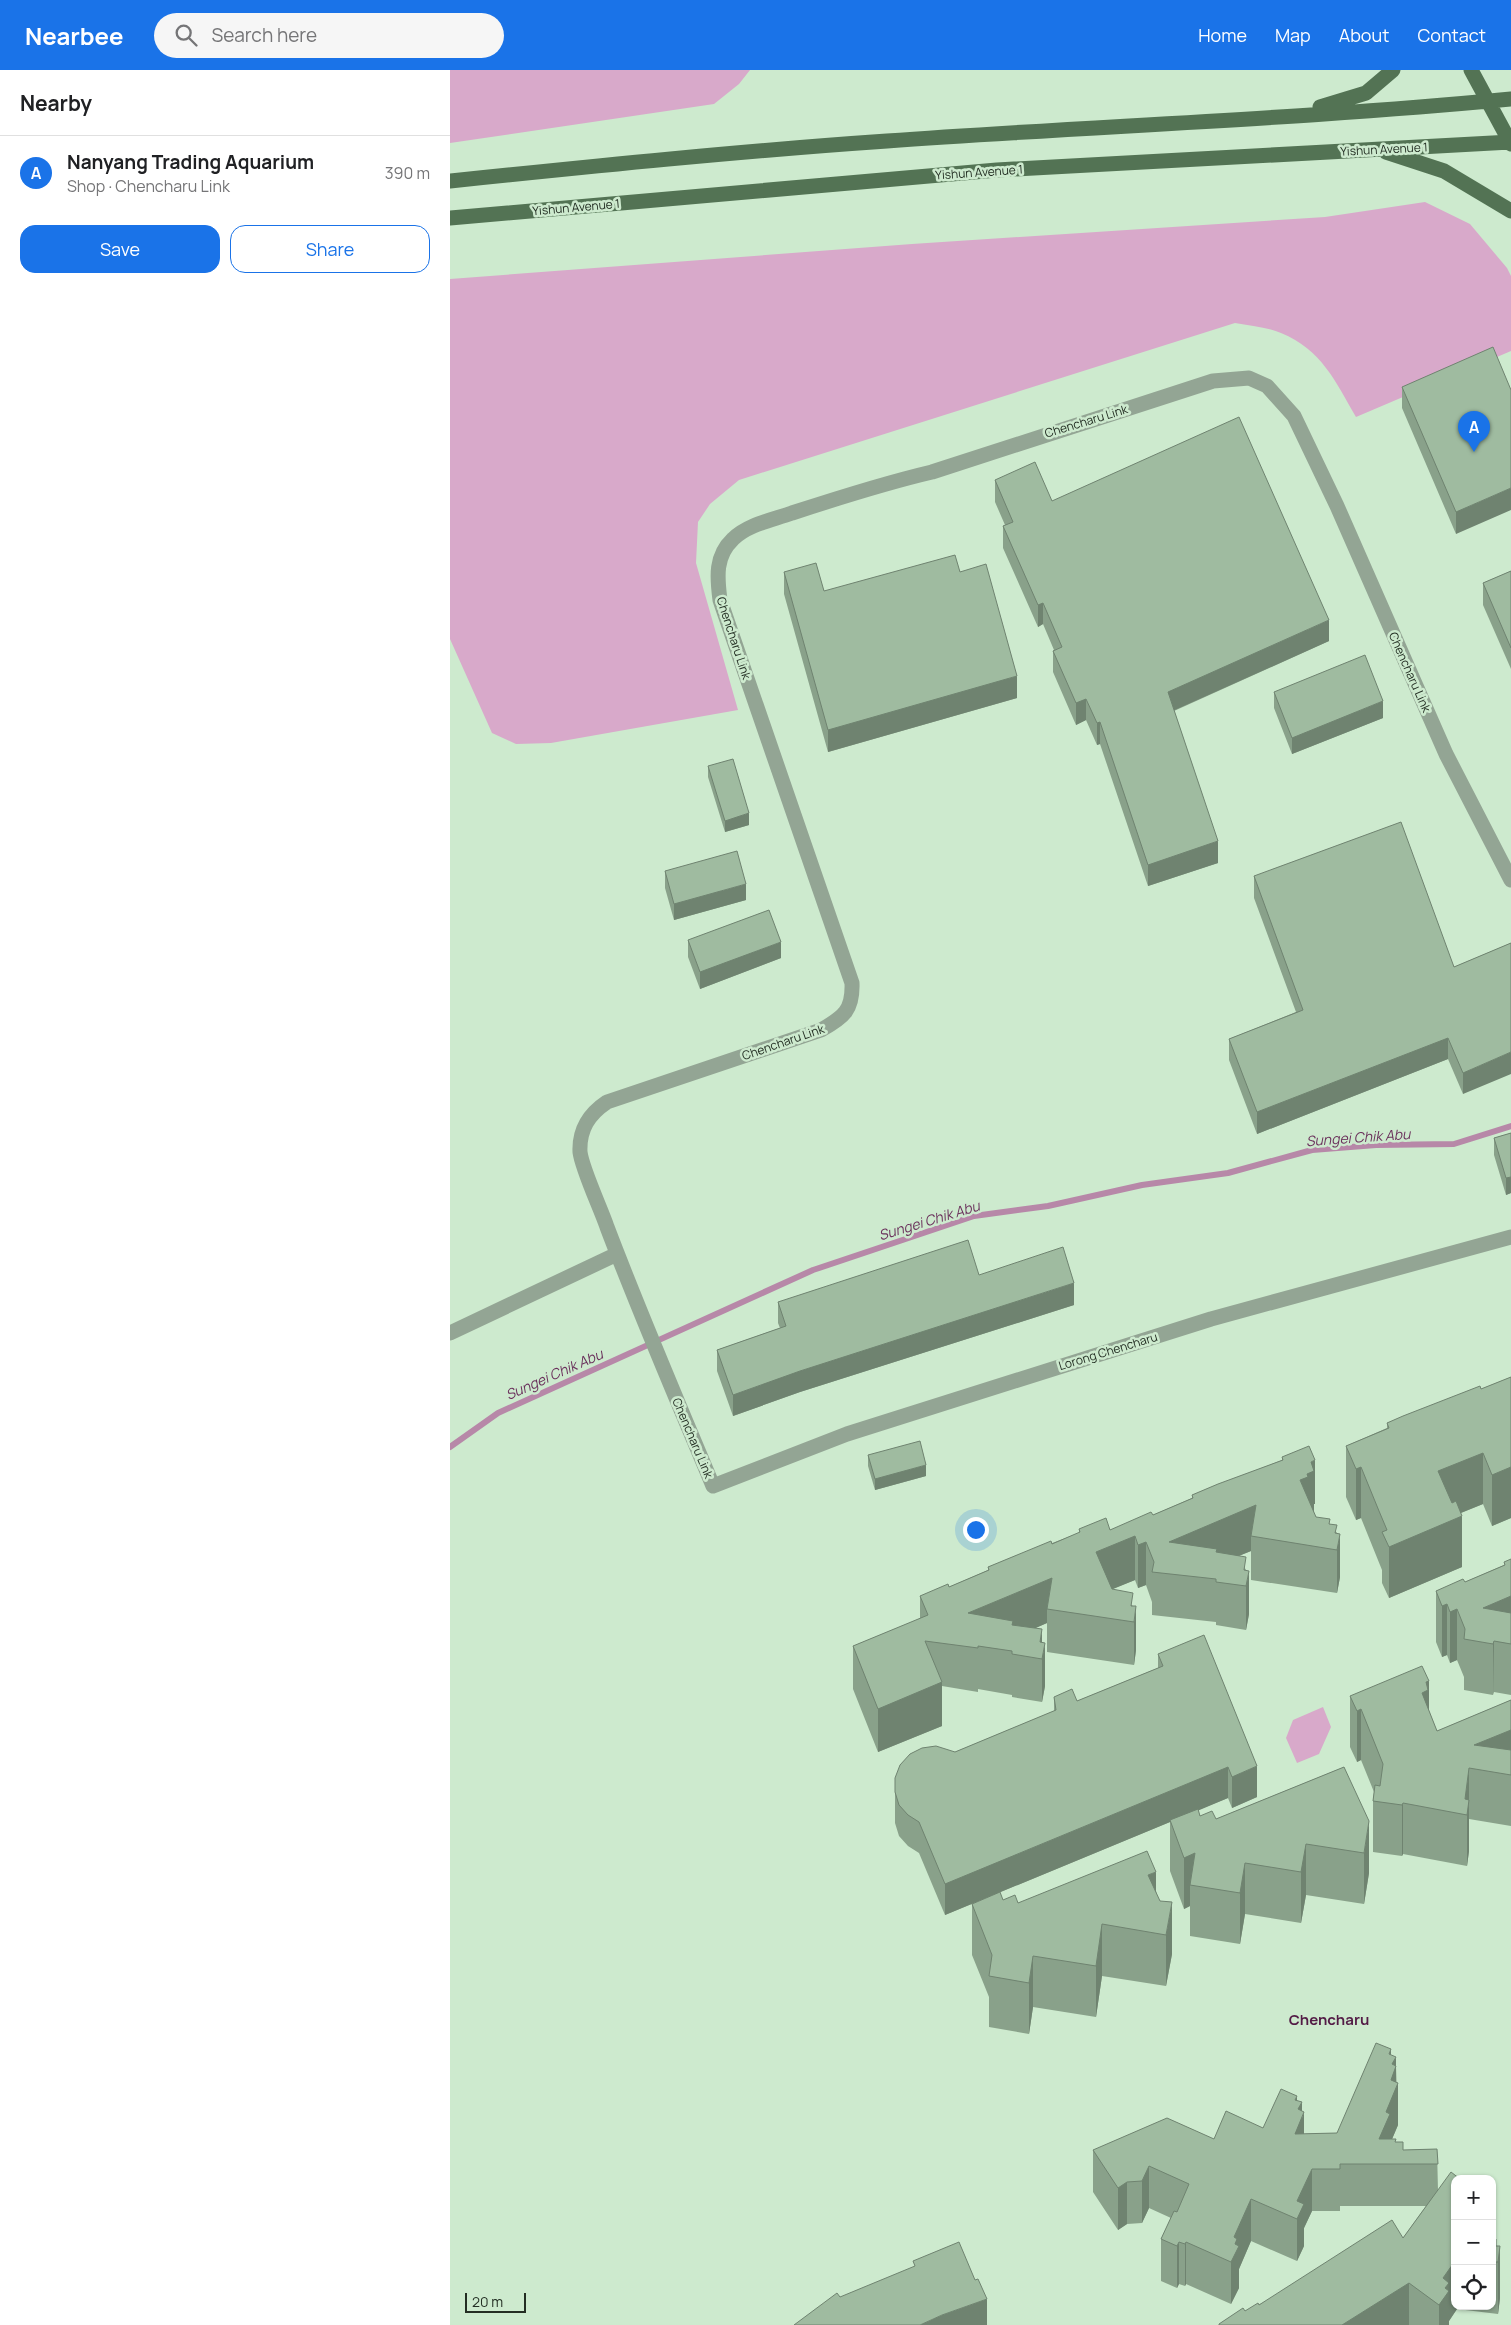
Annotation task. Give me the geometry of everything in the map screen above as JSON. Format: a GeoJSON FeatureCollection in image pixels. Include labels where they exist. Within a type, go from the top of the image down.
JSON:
{"type":"FeatureCollection","features":[{"type":"Feature","properties":{"kind":"main road"},"geometry":{"type":"LineString","coordinates":[[1295,115],[1366,93],[1393,70]]}},
{"type":"Feature","properties":{"kind":"main road"},"geometry":{"type":"LineString","coordinates":[[1471,70],[1511,143]]}},
{"type":"Feature","properties":{"kind":"main road"},"geometry":{"type":"LineString","coordinates":[[450,181],[860,143],[1231,121],[1511,99]]}},
{"type":"Feature","properties":{"kind":"main road","name":"Yishun Avenue 1"},"geometry":{"type":"LineString","coordinates":[[450,218],[997,170],[1511,143]]}},
{"type":"Feature","properties":{"kind":"main road"},"geometry":{"type":"LineString","coordinates":[[1377,149],[1444,171],[1511,211]]}},
{"type":"Feature","properties":{"kind":"street","name":"Chencharu Link"},"geometry":{"type":"LineString","coordinates":[[713,1486],[617,1254],[580,1154],[581,1136],[587,1119],[595,1110],[607,1102],[821,1030],[837,1021],[847,1011],[852,996],[849,974],[720,600],[716,571],[722,554],[733,538],[753,526],[893,481],[932,472],[1213,381],[1248,378],[1267,386],[1294,416],[1337,506],[1446,754],[1511,880]]}},
{"type":"Feature","properties":{"kind":"street","name":"Lorong Chencharu"},"geometry":{"type":"LineString","coordinates":[[713,1486],[847,1434],[1210,1319],[1511,1237]]}},
{"type":"Feature","properties":{"kind":"street"},"geometry":{"type":"LineString","coordinates":[[450,1333],[617,1254]]}},
{"type":"Feature","properties":{"kind":"shaded area"},"geometry":{"type":"Polygon","coordinates":[[[450,70],[750,70],[739,84],[714,104],[450,143],[450,70]]]}},
{"type":"Feature","properties":{"kind":"shaded area"},"geometry":{"type":"Polygon","coordinates":[[[1425,202],[1470,224],[1507,268],[1511,276],[1511,351],[1356,417],[1334,379],[1307,348],[1276,331],[1235,323],[739,480],[710,504],[698,522],[696,563],[738,710],[551,743],[516,744],[492,733],[450,639],[450,279],[912,244],[1325,217],[1425,202]]]}},
{"type":"Feature","properties":{"kind":"shaded area"},"geometry":{"type":"Polygon","coordinates":[[[1323,1707],[1331,1727],[1319,1754],[1297,1763],[1286,1738],[1293,1720],[1323,1707]]]}},
{"type":"Feature","properties":{"kind":"building"},"geometry":{"type":"Polygon","coordinates":[[[1493,347],[1511,390],[1511,488],[1456,512],[1402,387],[1493,347]]]}},
{"type":"Feature","properties":{"kind":"building"},"geometry":{"type":"Polygon","coordinates":[[[1239,417],[1329,620],[1168,692],[1218,841],[1148,865],[1100,722],[1097,723],[1086,699],[1076,703],[1053,651],[1062,647],[1043,603],[1038,605],[1003,526],[1013,522],[995,480],[1035,462],[1052,501],[1239,417]]]}},
{"type":"Feature","properties":{"kind":"building"},"geometry":{"type":"Polygon","coordinates":[[[955,555],[960,572],[986,564],[1017,676],[828,730],[784,572],[816,563],[824,591],[955,555]]]}},
{"type":"Feature","properties":{"kind":"building"},"geometry":{"type":"Polygon","coordinates":[[[1511,571],[1511,648],[1483,583],[1511,571]]]}},
{"type":"Feature","properties":{"kind":"building"},"geometry":{"type":"Polygon","coordinates":[[[1365,655],[1383,701],[1292,738],[1274,692],[1365,655]]]}},
{"type":"Feature","properties":{"kind":"building"},"geometry":{"type":"Polygon","coordinates":[[[733,759],[749,813],[725,821],[708,766],[733,759]]]}},
{"type":"Feature","properties":{"kind":"building"},"geometry":{"type":"Polygon","coordinates":[[[1401,822],[1454,967],[1511,943],[1511,1052],[1463,1073],[1448,1038],[1257,1112],[1229,1039],[1303,1010],[1254,876],[1401,822]]]}},
{"type":"Feature","properties":{"kind":"building"},"geometry":{"type":"Polygon","coordinates":[[[737,851],[746,884],[674,904],[665,871],[737,851]]]}},
{"type":"Feature","properties":{"kind":"building"},"geometry":{"type":"Polygon","coordinates":[[[769,910],[781,942],[700,972],[688,940],[769,910]]]}},
{"type":"Feature","properties":{"kind":"building"},"geometry":{"type":"Polygon","coordinates":[[[1511,1133],[1511,1177],[1506,1178],[1494,1138],[1511,1133]]]}},
{"type":"Feature","properties":{"kind":"building"},"geometry":{"type":"Polygon","coordinates":[[[968,1240],[979,1275],[1063,1247],[1074,1283],[800,1371],[733,1395],[717,1350],[786,1326],[778,1302],[968,1240]]]}},
{"type":"Feature","properties":{"kind":"building"},"geometry":{"type":"Polygon","coordinates":[[[1511,1377],[1511,1467],[1492,1475],[1483,1453],[1438,1471],[1452,1503],[1456,1501],[1462,1516],[1389,1547],[1382,1532],[1387,1530],[1361,1467],[1356,1469],[1346,1446],[1389,1428],[1387,1423],[1403,1416],[1480,1386],[1481,1389],[1511,1377]]]}},
{"type":"Feature","properties":{"kind":"building"},"geometry":{"type":"Polygon","coordinates":[[[920,1441],[926,1465],[875,1479],[868,1455],[920,1441]]]}},
{"type":"Feature","properties":{"kind":"building"},"geometry":{"type":"Polygon","coordinates":[[[1309,1446],[1315,1460],[1311,1462],[1314,1471],[1307,1474],[1308,1477],[1300,1480],[1316,1517],[1330,1519],[1329,1524],[1337,1525],[1335,1533],[1340,1534],[1337,1550],[1251,1536],[1256,1505],[1169,1542],[1217,1549],[1216,1552],[1246,1557],[1244,1570],[1249,1571],[1246,1586],[1216,1582],[1216,1579],[1152,1572],[1154,1562],[1146,1542],[1138,1545],[1135,1536],[1096,1552],[1112,1589],[1133,1593],[1131,1606],[1136,1606],[1134,1622],[1047,1609],[1052,1578],[968,1613],[1013,1621],[1012,1625],[1042,1629],[1040,1642],[1045,1643],[1042,1659],[1012,1654],[1012,1651],[925,1641],[942,1682],[878,1709],[853,1646],[928,1615],[920,1596],[948,1584],[949,1587],[989,1570],[988,1567],[1051,1541],[1052,1544],[1080,1532],[1079,1529],[1106,1518],[1110,1530],[1151,1512],[1153,1515],[1193,1498],[1192,1495],[1283,1460],[1282,1457],[1309,1446]]]}},
{"type":"Feature","properties":{"kind":"building"},"geometry":{"type":"Polygon","coordinates":[[[1511,1559],[1511,1596],[1483,1608],[1511,1613],[1511,1644],[1494,1641],[1493,1644],[1464,1639],[1465,1629],[1457,1609],[1450,1612],[1447,1604],[1442,1606],[1436,1591],[1463,1579],[1465,1582],[1505,1565],[1504,1562],[1511,1559]]]}},
{"type":"Feature","properties":{"kind":"building"},"geometry":{"type":"Polygon","coordinates":[[[1204,1635],[1257,1766],[1232,1777],[1228,1767],[945,1884],[919,1822],[908,1815],[899,1805],[895,1792],[895,1778],[900,1765],[910,1754],[922,1748],[936,1746],[955,1752],[1056,1710],[1054,1697],[1072,1689],[1077,1701],[1163,1666],[1158,1654],[1204,1635]]]}},
{"type":"Feature","properties":{"kind":"building"},"geometry":{"type":"Polygon","coordinates":[[[1422,1666],[1429,1681],[1426,1682],[1428,1690],[1422,1693],[1437,1731],[1511,1700],[1511,1730],[1474,1745],[1511,1750],[1511,1775],[1469,1768],[1465,1799],[1469,1800],[1467,1815],[1403,1803],[1402,1805],[1373,1801],[1375,1785],[1380,1786],[1383,1764],[1361,1709],[1357,1711],[1350,1696],[1422,1666]]]}},
{"type":"Feature","properties":{"kind":"building"},"geometry":{"type":"Polygon","coordinates":[[[1344,1767],[1369,1821],[1364,1853],[1306,1844],[1301,1872],[1245,1863],[1240,1893],[1190,1885],[1195,1853],[1184,1858],[1170,1820],[1198,1809],[1200,1816],[1212,1811],[1216,1819],[1344,1767]]]}},
{"type":"Feature","properties":{"kind":"building"},"geometry":{"type":"Polygon","coordinates":[[[1147,1851],[1156,1872],[1148,1875],[1160,1901],[1172,1902],[1166,1935],[1102,1924],[1096,1966],[1033,1956],[1029,1983],[989,1976],[992,1955],[972,1904],[1000,1892],[1003,1900],[1015,1895],[1018,1903],[1147,1851]]]}},
{"type":"Feature","properties":{"kind":"building"},"geometry":{"type":"Polygon","coordinates":[[[1376,2043],[1391,2049],[1389,2054],[1396,2057],[1392,2064],[1396,2066],[1391,2080],[1398,2083],[1386,2112],[1390,2114],[1379,2139],[1396,2139],[1395,2142],[1403,2142],[1403,2150],[1437,2149],[1438,2164],[1340,2164],[1340,2169],[1312,2169],[1297,2201],[1304,2204],[1297,2219],[1251,2199],[1234,2237],[1237,2239],[1235,2244],[1239,2246],[1231,2262],[1186,2242],[1185,2244],[1179,2242],[1177,2246],[1161,2239],[1174,2211],[1177,2212],[1189,2184],[1149,2166],[1142,2181],[1127,2182],[1118,2188],[1093,2150],[1167,2118],[1214,2139],[1226,2111],[1263,2128],[1281,2089],[1297,2096],[1295,2100],[1302,2102],[1298,2109],[1304,2112],[1295,2134],[1337,2133],[1376,2043]]]}},
{"type":"Feature","properties":{"kind":"building"},"geometry":{"type":"Polygon","coordinates":[[[1451,2172],[1455,2175],[1451,2175],[1451,2267],[1443,2278],[1449,2283],[1445,2288],[1449,2291],[1439,2305],[1409,2283],[1342,2325],[1219,2325],[1243,2308],[1245,2311],[1258,2303],[1259,2305],[1392,2220],[1403,2238],[1451,2172]]]}},
{"type":"Feature","properties":{"kind":"building"},"geometry":{"type":"Polygon","coordinates":[[[959,2242],[975,2280],[978,2279],[987,2299],[920,2325],[794,2325],[837,2293],[840,2297],[915,2266],[913,2261],[959,2242]]]}},
{"type":"Feature","properties":{"kind":"building"},"geometry":{"type":"Polygon","coordinates":[[[1496,2246],[1500,2246],[1498,2262],[1496,2262],[1496,2246]]]}},
{"type":"Feature","properties":{"kind":"waterway","name":"Sungei Chik Abu"},"geometry":{"type":"LineString","coordinates":[[450,1447],[498,1413],[813,1270],[974,1216],[1048,1206],[1142,1185],[1228,1173],[1312,1150],[1376,1145],[1454,1144],[1511,1126]]}},
{"type":"Feature","properties":{"kind":"place","name":"Nanyang Trading Aquarium"},"geometry":{"type":"Point","coordinates":[1474,452]}},
{"type":"Feature","properties":{"kind":"district","name":"Chencharu"},"geometry":{"type":"Point","coordinates":[1329,2019]}}]}
